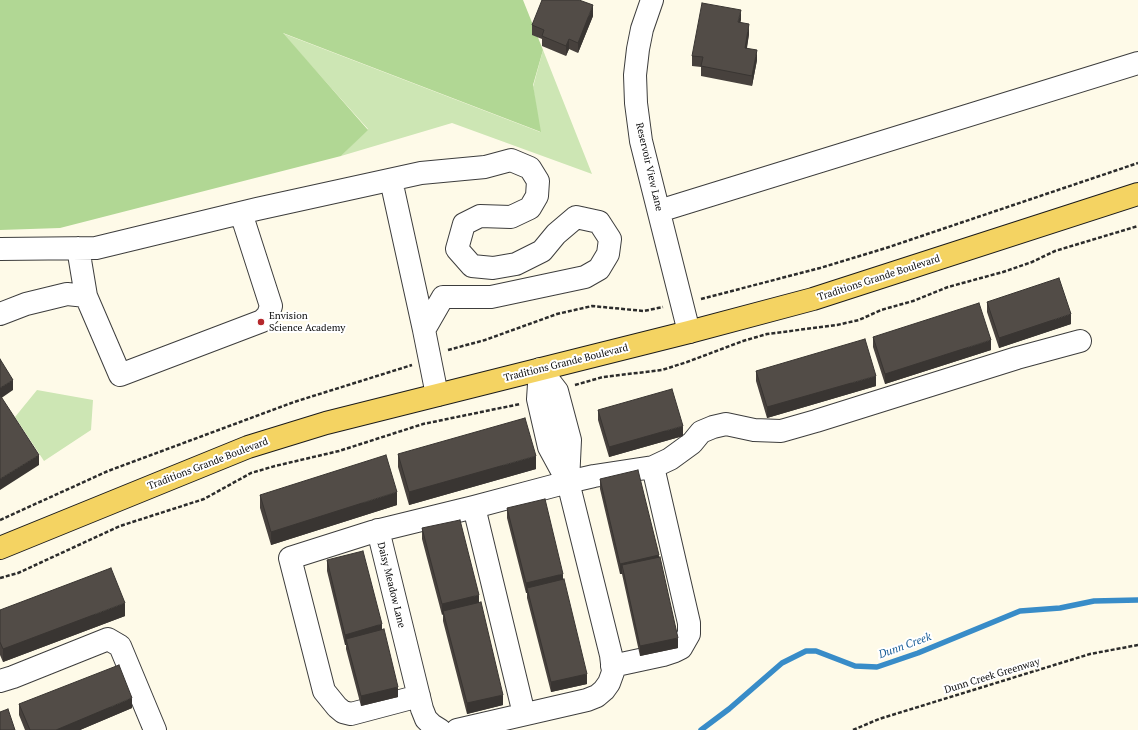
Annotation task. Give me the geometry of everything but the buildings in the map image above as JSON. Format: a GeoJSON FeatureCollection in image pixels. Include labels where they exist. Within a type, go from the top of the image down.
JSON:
{"type":"FeatureCollection","features":[{"type":"Feature","properties":{"kind":"main road","name":"Traditions Grande Boulevard"},"geometry":{"type":"LineString","coordinates":[[0,548],[248,447],[326,423],[437,394],[690,332],[813,299],[1138,194]]}},
{"type":"Feature","properties":{"kind":"street","name":"Reservoir View Lane"},"geometry":{"type":"LineString","coordinates":[[652,0],[642,29],[635,82],[636,103],[641,141],[690,332]]}},
{"type":"Feature","properties":{"kind":"street"},"geometry":{"type":"LineString","coordinates":[[659,211],[1138,63]]}},
{"type":"Feature","properties":{"kind":"street"},"geometry":{"type":"LineString","coordinates":[[0,250],[96,248],[241,212],[421,173],[485,167],[511,160],[530,168],[538,181],[537,196],[530,208],[511,217],[480,216],[464,224],[457,249],[472,266],[493,268],[516,264],[542,251],[556,234],[576,217],[599,222],[610,239],[608,254],[599,269],[585,276],[491,297],[443,297],[424,330]]}},
{"type":"Feature","properties":{"kind":"street"},"geometry":{"type":"LineString","coordinates":[[391,180],[437,394]]}},
{"type":"Feature","properties":{"kind":"street"},"geometry":{"type":"LineString","coordinates":[[78,248],[86,296],[120,375],[262,321],[268,315],[271,306],[241,212]]}},
{"type":"Feature","properties":{"kind":"street"},"geometry":{"type":"LineString","coordinates":[[0,314],[26,304],[67,294],[86,296]]}},
{"type":"Feature","properties":{"kind":"street","name":"Daisy Meadow Lane"},"geometry":{"type":"LineString","coordinates":[[440,730],[426,719],[378,530],[594,476],[653,467],[670,459],[692,443],[701,432],[713,427],[726,424],[754,430],[781,431],[1017,358],[1080,341]]}},
{"type":"Feature","properties":{"kind":"street"},"geometry":{"type":"LineString","coordinates":[[457,730],[587,700],[597,696],[604,690],[609,683],[613,672],[611,655],[568,482],[549,447],[538,399],[540,369]]}},
{"type":"Feature","properties":{"kind":"street"},"geometry":{"type":"LineString","coordinates":[[612,666],[675,651],[681,648],[689,634],[689,623],[653,467]]}},
{"type":"Feature","properties":{"kind":"street"},"geometry":{"type":"LineString","coordinates":[[474,507],[524,714]]}},
{"type":"Feature","properties":{"kind":"street"},"geometry":{"type":"LineString","coordinates":[[378,530],[290,558],[324,691],[337,707],[343,712],[351,714],[419,696]]}},
{"type":"Feature","properties":{"kind":"street"},"geometry":{"type":"LineString","coordinates":[[0,681],[108,639],[120,646],[154,730]]}},
{"type":"Feature","properties":{"kind":"path"},"geometry":{"type":"LineString","coordinates":[[697,300],[820,268],[886,248],[1138,163]]}},
{"type":"Feature","properties":{"kind":"path"},"geometry":{"type":"LineString","coordinates":[[447,350],[498,335],[557,314],[592,306],[644,311],[662,308]]}},
{"type":"Feature","properties":{"kind":"path"},"geometry":{"type":"LineString","coordinates":[[0,520],[108,471],[294,402],[416,363]]}},
{"type":"Feature","properties":{"kind":"path","name":"Dunn Creek Greenway"},"geometry":{"type":"LineString","coordinates":[[853,730],[879,718],[1090,654],[1138,645]]}},
{"type":"Feature","properties":{"kind":"green space"},"geometry":{"type":"Polygon","coordinates":[[[0,0],[523,0],[543,50],[533,85],[541,132],[283,33],[368,130],[341,156],[60,228],[0,230],[0,0]]]}},
{"type":"Feature","properties":{"kind":"green space"},"geometry":{"type":"Polygon","coordinates":[[[282,33],[540,132],[533,87],[543,50],[592,174],[452,123],[341,156],[368,129],[282,33]]]}},
{"type":"Feature","properties":{"kind":"green space"},"geometry":{"type":"Polygon","coordinates":[[[37,390],[93,400],[91,430],[44,461],[15,417],[37,390]]]}},
{"type":"Feature","properties":{"kind":"waterway","name":"Dunn Creek"},"geometry":{"type":"LineString","coordinates":[[701,730],[729,709],[782,663],[806,651],[816,651],[855,666],[877,667],[918,653],[1020,611],[1060,608],[1094,601],[1138,600]]}},
{"type":"Feature","properties":{"kind":"place","name":"Envision Science Academy"},"geometry":{"type":"Point","coordinates":[261,322]}}]}
